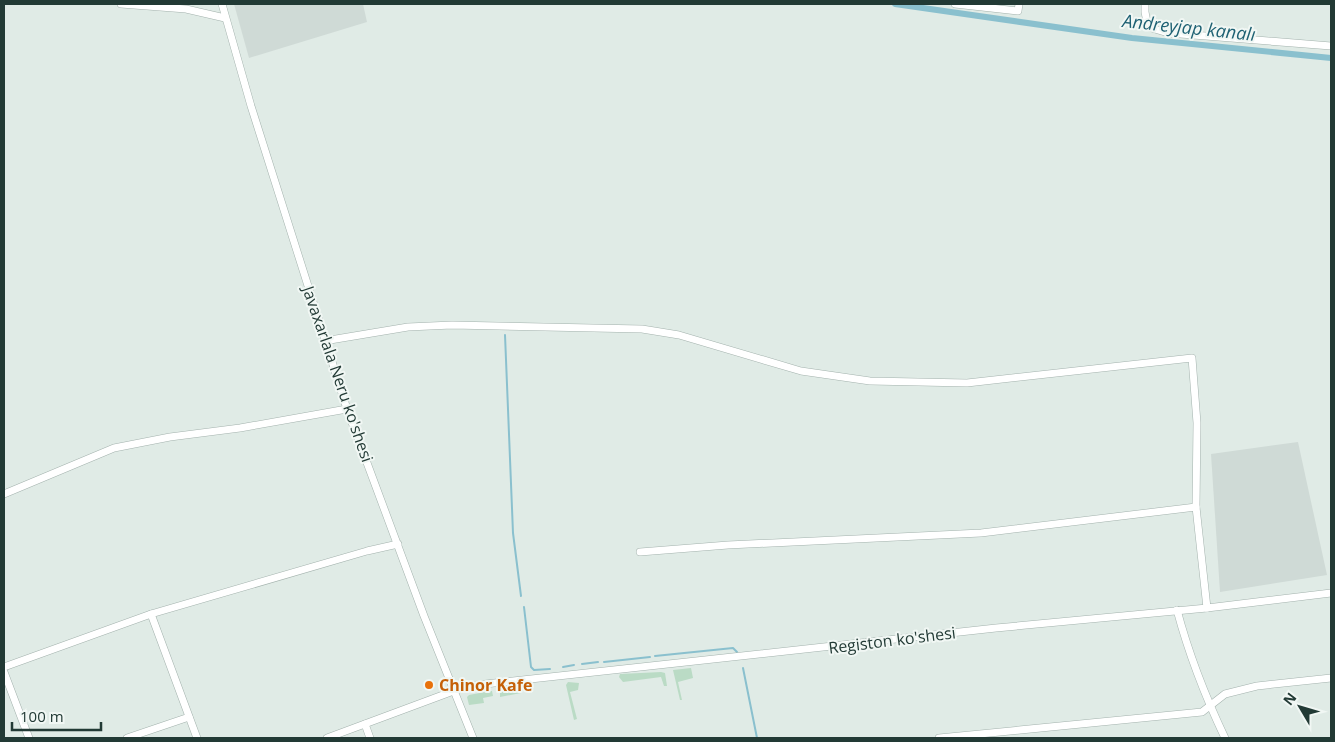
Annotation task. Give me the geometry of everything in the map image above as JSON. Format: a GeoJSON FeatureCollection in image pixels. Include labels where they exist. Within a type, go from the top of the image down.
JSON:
{"type":"FeatureCollection","features":[{"type":"Feature","properties":{"kind":"street"},"geometry":{"type":"LineString","coordinates":[[121,4],[186,9],[225,18]]}},
{"type":"Feature","properties":{"kind":"street","name":"Javaxarlala Neru ko'shesi"},"geometry":{"type":"LineString","coordinates":[[222,4],[251,106],[347,409],[473,738]]}},
{"type":"Feature","properties":{"kind":"street"},"geometry":{"type":"LineString","coordinates":[[955,4],[1018,11],[1019,4]]}},
{"type":"Feature","properties":{"kind":"street"},"geometry":{"type":"LineString","coordinates":[[1145,4],[1148,27],[1168,33],[1331,46]]}},
{"type":"Feature","properties":{"kind":"street"},"geometry":{"type":"LineString","coordinates":[[324,341],[408,327],[452,325],[642,329],[679,335],[801,372],[870,381],[967,383],[1192,358],[1197,424],[1196,507],[1207,608]]}},
{"type":"Feature","properties":{"kind":"street"},"geometry":{"type":"LineString","coordinates":[[4,494],[114,448],[170,437],[240,428],[347,409]]}},
{"type":"Feature","properties":{"kind":"street"},"geometry":{"type":"LineString","coordinates":[[640,552],[728,545],[981,533],[1196,507]]}},
{"type":"Feature","properties":{"kind":"street"},"geometry":{"type":"LineString","coordinates":[[4,667],[151,614],[367,551],[398,544]]}},
{"type":"Feature","properties":{"kind":"street","name":"Registon ko'shesi"},"geometry":{"type":"LineString","coordinates":[[327,738],[467,686],[1005,627],[1207,608],[1331,593]]}},
{"type":"Feature","properties":{"kind":"street"},"geometry":{"type":"LineString","coordinates":[[1177,610],[1188,651],[1225,738]]}},
{"type":"Feature","properties":{"kind":"street"},"geometry":{"type":"LineString","coordinates":[[151,614],[197,738]]}},
{"type":"Feature","properties":{"kind":"street"},"geometry":{"type":"LineString","coordinates":[[4,672],[29,738]]}},
{"type":"Feature","properties":{"kind":"street"},"geometry":{"type":"LineString","coordinates":[[939,738],[1202,712],[1225,694],[1257,686],[1331,678]]}},
{"type":"Feature","properties":{"kind":"street"},"geometry":{"type":"LineString","coordinates":[[127,738],[189,717]]}},
{"type":"Feature","properties":{"kind":"street"},"geometry":{"type":"LineString","coordinates":[[365,724],[370,738]]}},
{"type":"Feature","properties":{"kind":"shaded area"},"geometry":{"type":"Polygon","coordinates":[[[234,4],[363,4],[367,22],[249,58],[234,4]]]}},
{"type":"Feature","properties":{"kind":"shaded area"},"geometry":{"type":"Polygon","coordinates":[[[1298,442],[1327,575],[1220,592],[1211,454],[1298,442]]]}},
{"type":"Feature","properties":{"kind":"green space"},"geometry":{"type":"Polygon","coordinates":[[[691,668],[693,678],[678,682],[682,700],[680,700],[673,670],[691,668]]]}},
{"type":"Feature","properties":{"kind":"green space"},"geometry":{"type":"Polygon","coordinates":[[[665,673],[667,686],[664,686],[661,677],[623,682],[619,677],[620,674],[665,673]]]}},
{"type":"Feature","properties":{"kind":"green space"},"geometry":{"type":"Polygon","coordinates":[[[568,682],[579,683],[578,690],[570,692],[577,719],[574,720],[566,685],[568,682]]]}},
{"type":"Feature","properties":{"kind":"green space"},"geometry":{"type":"Polygon","coordinates":[[[526,686],[521,693],[500,697],[500,692],[526,686]]]}},
{"type":"Feature","properties":{"kind":"green space"},"geometry":{"type":"Polygon","coordinates":[[[492,691],[493,696],[483,698],[484,703],[469,705],[467,697],[469,695],[492,691]]]}},
{"type":"Feature","properties":{"kind":"waterway","name":"Andreyjap kanalı"},"geometry":{"type":"LineString","coordinates":[[895,4],[1132,38],[1331,58]]}},
{"type":"Feature","properties":{"kind":"waterway"},"geometry":{"type":"LineString","coordinates":[[505,335],[513,533],[521,596]]}},
{"type":"Feature","properties":{"kind":"waterway"},"geometry":{"type":"LineString","coordinates":[[524,607],[531,667],[534,670],[550,669]]}},
{"type":"Feature","properties":{"kind":"waterway"},"geometry":{"type":"LineString","coordinates":[[655,656],[733,648],[737,652]]}},
{"type":"Feature","properties":{"kind":"waterway"},"geometry":{"type":"LineString","coordinates":[[604,662],[650,657]]}},
{"type":"Feature","properties":{"kind":"waterway"},"geometry":{"type":"LineString","coordinates":[[582,664],[598,662]]}},
{"type":"Feature","properties":{"kind":"waterway"},"geometry":{"type":"LineString","coordinates":[[563,667],[574,665]]}},
{"type":"Feature","properties":{"kind":"waterway"},"geometry":{"type":"LineString","coordinates":[[743,668],[757,738]]}},
{"type":"Feature","properties":{"kind":"place","name":"Chinor Kafe"},"geometry":{"type":"Point","coordinates":[429,685]}}]}
